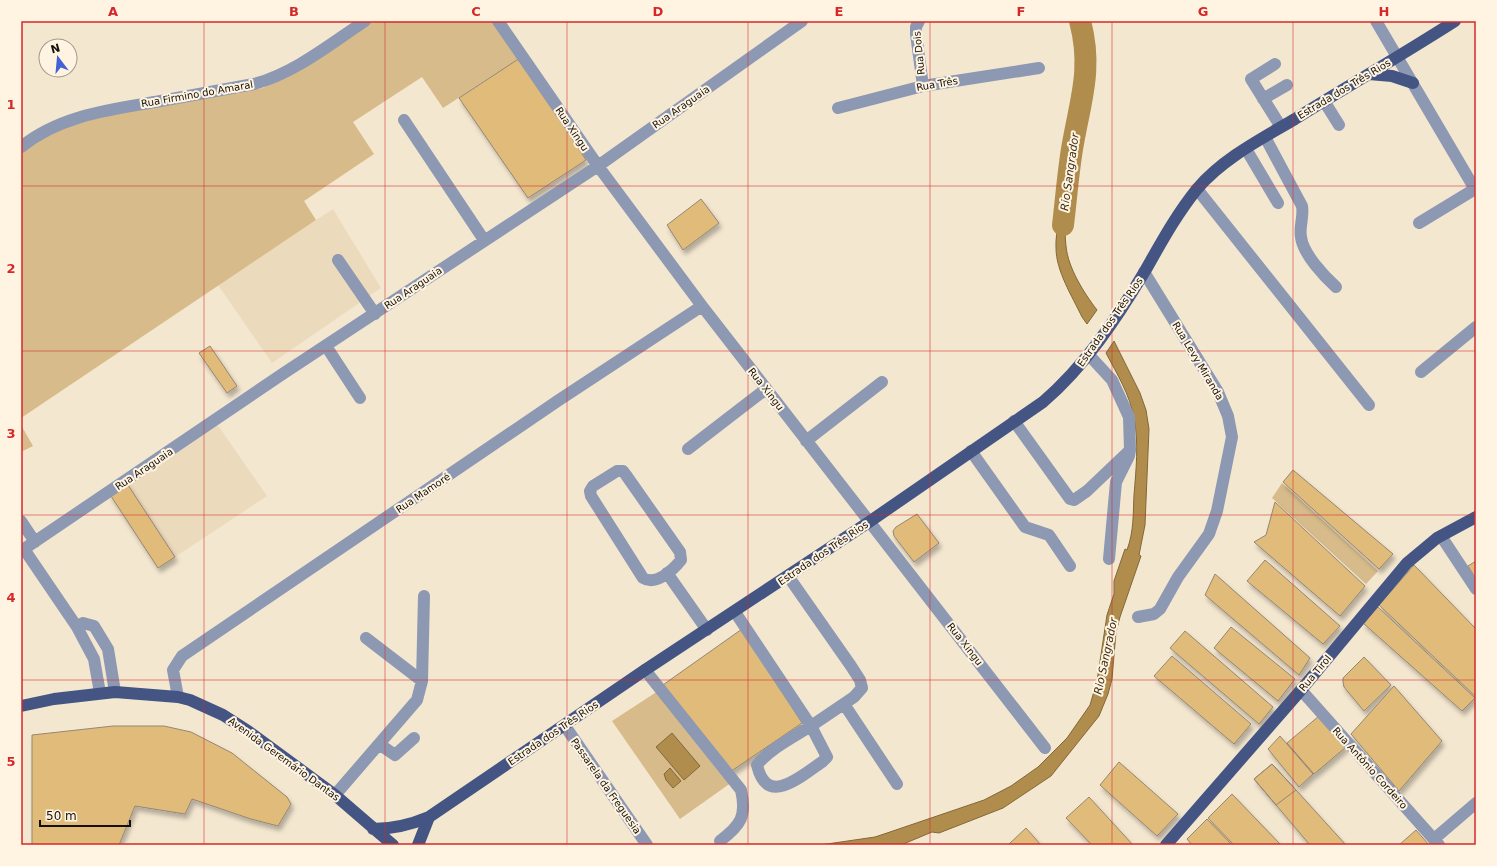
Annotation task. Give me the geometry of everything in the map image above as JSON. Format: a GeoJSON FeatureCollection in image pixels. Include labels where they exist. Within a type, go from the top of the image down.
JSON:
{"type":"FeatureCollection","features":[{"type":"Feature","properties":{"kind":"main road","name":"Estrada dos Três Rios"},"geometry":{"type":"LineString","coordinates":[[373,829],[390,829],[409,826],[429,817],[565,726],[645,670],[735,612],[869,522],[972,451],[1061,386],[1088,355],[1144,272],[1174,219],[1197,189],[1214,172],[1246,149],[1281,127],[1455,21]]}},
{"type":"Feature","properties":{"kind":"main road"},"geometry":{"type":"LineString","coordinates":[[1369,74],[1392,76],[1413,83]]}},
{"type":"Feature","properties":{"kind":"main road","name":"Rua Tirol"},"geometry":{"type":"LineString","coordinates":[[1166,845],[1301,690],[1400,571],[1418,552],[1441,536],[1476,517]]}},
{"type":"Feature","properties":{"kind":"main road","name":"Avenida Geremário Dantas"},"geometry":{"type":"LineString","coordinates":[[21,706],[54,699],[115,692],[178,697],[190,700],[223,714],[335,795],[393,845]]}},
{"type":"Feature","properties":{"kind":"main road"},"geometry":{"type":"LineString","coordinates":[[418,845],[429,817]]}},
{"type":"Feature","properties":{"kind":"street","name":"Rua Firmino do Amaral"},"geometry":{"type":"LineString","coordinates":[[21,147],[32,138],[53,126],[73,119],[105,111],[254,84],[273,79],[291,70],[365,21]]}},
{"type":"Feature","properties":{"kind":"street","name":"Rua Xingu"},"geometry":{"type":"LineString","coordinates":[[498,21],[598,166],[702,306],[1045,748]]}},
{"type":"Feature","properties":{"kind":"street","name":"Rua Araguaia"},"geometry":{"type":"LineString","coordinates":[[23,550],[484,240],[598,166],[802,21]]}},
{"type":"Feature","properties":{"kind":"street","name":"Rua Dois"},"geometry":{"type":"LineString","coordinates":[[919,21],[916,27],[916,34],[923,86]]}},
{"type":"Feature","properties":{"kind":"street"},"geometry":{"type":"LineString","coordinates":[[1376,21],[1475,190],[1419,224]]}},
{"type":"Feature","properties":{"kind":"street"},"geometry":{"type":"LineString","coordinates":[[1275,64],[1251,79],[1281,127]]}},
{"type":"Feature","properties":{"kind":"street","name":"Rua Três"},"geometry":{"type":"LineString","coordinates":[[838,108],[923,86],[1039,68]]}},
{"type":"Feature","properties":{"kind":"street"},"geometry":{"type":"LineString","coordinates":[[1264,99],[1287,85]]}},
{"type":"Feature","properties":{"kind":"street"},"geometry":{"type":"LineString","coordinates":[[1324,101],[1339,125]]}},
{"type":"Feature","properties":{"kind":"street"},"geometry":{"type":"LineString","coordinates":[[404,120],[484,240]]}},
{"type":"Feature","properties":{"kind":"street"},"geometry":{"type":"LineString","coordinates":[[1265,138],[1302,206],[1304,216],[1301,238],[1305,248],[1318,270],[1336,287]]}},
{"type":"Feature","properties":{"kind":"street"},"geometry":{"type":"LineString","coordinates":[[1246,149],[1278,203]]}},
{"type":"Feature","properties":{"kind":"street"},"geometry":{"type":"LineString","coordinates":[[1197,189],[1369,405]]}},
{"type":"Feature","properties":{"kind":"street"},"geometry":{"type":"LineString","coordinates":[[338,260],[375,314]]}},
{"type":"Feature","properties":{"kind":"street","name":"Rua Levy Miranda"},"geometry":{"type":"LineString","coordinates":[[1138,617],[1154,614],[1160,609],[1178,577],[1209,534],[1217,512],[1232,437],[1228,416],[1218,392],[1144,272]]}},
{"type":"Feature","properties":{"kind":"street","name":"Rua Mamoré"},"geometry":{"type":"LineString","coordinates":[[178,697],[174,670],[182,656],[559,400],[702,306]]}},
{"type":"Feature","properties":{"kind":"street"},"geometry":{"type":"LineString","coordinates":[[1421,372],[1476,327]]}},
{"type":"Feature","properties":{"kind":"street"},"geometry":{"type":"LineString","coordinates":[[326,346],[360,398]]}},
{"type":"Feature","properties":{"kind":"street"},"geometry":{"type":"LineString","coordinates":[[1088,355],[1112,380],[1129,416],[1130,450],[1129,456],[1116,482],[1109,558]]}},
{"type":"Feature","properties":{"kind":"street"},"geometry":{"type":"LineString","coordinates":[[806,441],[882,382]]}},
{"type":"Feature","properties":{"kind":"street"},"geometry":{"type":"LineString","coordinates":[[688,449],[766,389]]}},
{"type":"Feature","properties":{"kind":"street"},"geometry":{"type":"LineString","coordinates":[[1014,421],[1070,499],[1074,500],[1087,491],[1130,450]]}},
{"type":"Feature","properties":{"kind":"street"},"geometry":{"type":"LineString","coordinates":[[972,451],[1025,527],[1049,535],[1070,566]]}},
{"type":"Feature","properties":{"kind":"street"},"geometry":{"type":"LineString","coordinates":[[617,471],[623,471],[680,552],[681,560],[667,573],[655,581],[648,581],[643,578],[591,496],[590,492],[593,486],[617,471]]}},
{"type":"Feature","properties":{"kind":"street"},"geometry":{"type":"LineString","coordinates":[[21,520],[35,542]]}},
{"type":"Feature","properties":{"kind":"street"},"geometry":{"type":"LineString","coordinates":[[1441,536],[1476,589]]}},
{"type":"Feature","properties":{"kind":"street"},"geometry":{"type":"LineString","coordinates":[[23,550],[77,627],[94,659],[100,693]]}},
{"type":"Feature","properties":{"kind":"street"},"geometry":{"type":"LineString","coordinates":[[667,573],[707,630]]}},
{"type":"Feature","properties":{"kind":"street"},"geometry":{"type":"LineString","coordinates":[[735,612],[811,726],[827,757],[822,762],[780,788],[772,787],[760,776],[758,765],[763,757],[811,726],[844,704],[854,697],[862,688],[860,680],[788,576]]}},
{"type":"Feature","properties":{"kind":"street"},"geometry":{"type":"LineString","coordinates":[[335,795],[416,700],[422,681],[424,596]]}},
{"type":"Feature","properties":{"kind":"street"},"geometry":{"type":"LineString","coordinates":[[77,627],[84,624],[94,626],[104,640],[108,649],[115,692]]}},
{"type":"Feature","properties":{"kind":"street"},"geometry":{"type":"LineString","coordinates":[[366,638],[422,681]]}},
{"type":"Feature","properties":{"kind":"street"},"geometry":{"type":"LineString","coordinates":[[645,670],[741,790],[744,806],[736,828],[720,841]]}},
{"type":"Feature","properties":{"kind":"street","name":"Rua Antônio Cordeiro"},"geometry":{"type":"LineString","coordinates":[[1301,690],[1437,842]]}},
{"type":"Feature","properties":{"kind":"street"},"geometry":{"type":"LineString","coordinates":[[844,704],[897,784]]}},
{"type":"Feature","properties":{"kind":"street","name":"Passarela da Freguesia"},"geometry":{"type":"LineString","coordinates":[[565,726],[646,845]]}},
{"type":"Feature","properties":{"kind":"street"},"geometry":{"type":"LineString","coordinates":[[379,744],[395,755],[414,738]]}},
{"type":"Feature","properties":{"kind":"street"},"geometry":{"type":"LineString","coordinates":[[1437,842],[1476,803]]}},
{"type":"Feature","properties":{"kind":"shaded area"},"geometry":{"type":"Polygon","coordinates":[[[367,21],[494,21],[520,58],[443,108],[422,77],[353,122],[374,154],[304,201],[316,220],[21,418],[21,154],[38,139],[60,128],[105,114],[263,88],[285,77],[367,21]]]}},
{"type":"Feature","properties":{"kind":"shaded area"},"geometry":{"type":"Polygon","coordinates":[[[333,209],[381,288],[272,363],[218,285],[333,209]]]}},
{"type":"Feature","properties":{"kind":"shaded area"},"geometry":{"type":"Polygon","coordinates":[[[215,421],[267,496],[175,557],[126,482],[215,421]]]}},
{"type":"Feature","properties":{"kind":"shaded area"},"geometry":{"type":"Polygon","coordinates":[[[21,425],[33,446],[21,452],[21,425]]]}},
{"type":"Feature","properties":{"kind":"shaded area"},"geometry":{"type":"Polygon","coordinates":[[[1282,483],[1378,571],[1366,584],[1272,498],[1282,483]]]}},
{"type":"Feature","properties":{"kind":"shaded area"},"geometry":{"type":"Polygon","coordinates":[[[658,691],[735,780],[680,819],[612,721],[658,691]]]}},
{"type":"Feature","properties":{"kind":"water"},"geometry":{"type":"Polygon","coordinates":[[[1066,196],[1065,234],[1067,254],[1077,280],[1097,310],[1087,324],[1065,283],[1057,257],[1056,241],[1066,196]]]}},
{"type":"Feature","properties":{"kind":"water"},"geometry":{"type":"Polygon","coordinates":[[[1114,341],[1140,393],[1146,410],[1149,429],[1145,525],[1139,555],[1141,556],[1116,632],[1112,679],[1099,716],[1051,776],[1003,808],[939,833],[932,832],[901,845],[820,845],[875,837],[984,800],[1011,786],[1038,767],[1067,738],[1090,705],[1097,681],[1107,615],[1114,594],[1114,581],[1125,549],[1127,550],[1133,522],[1137,456],[1136,427],[1132,409],[1126,393],[1106,353],[1114,341]]]}},
{"type":"Feature","properties":{"kind":"water"},"geometry":{"type":"Polygon","coordinates":[[[672,733],[700,766],[684,780],[656,747],[672,733]]]}},
{"type":"Feature","properties":{"kind":"water"},"geometry":{"type":"Polygon","coordinates":[[[670,768],[681,781],[673,788],[666,780],[664,774],[670,768]]]}},
{"type":"Feature","properties":{"kind":"building"},"geometry":{"type":"Polygon","coordinates":[[[520,58],[586,160],[528,198],[459,98],[520,58]]]}},
{"type":"Feature","properties":{"kind":"building"},"geometry":{"type":"Polygon","coordinates":[[[701,199],[719,223],[683,250],[667,225],[701,199]]]}},
{"type":"Feature","properties":{"kind":"building"},"geometry":{"type":"Polygon","coordinates":[[[210,346],[237,386],[227,393],[199,353],[210,346]]]}},
{"type":"Feature","properties":{"kind":"building"},"geometry":{"type":"Polygon","coordinates":[[[1293,470],[1393,554],[1379,569],[1283,482],[1293,470]]]}},
{"type":"Feature","properties":{"kind":"building"},"geometry":{"type":"Polygon","coordinates":[[[126,482],[175,557],[158,568],[109,493],[126,482]]]}},
{"type":"Feature","properties":{"kind":"building"},"geometry":{"type":"Polygon","coordinates":[[[1275,502],[1365,586],[1340,616],[1254,542],[1266,535],[1275,502]]]}},
{"type":"Feature","properties":{"kind":"building"},"geometry":{"type":"Polygon","coordinates":[[[917,514],[939,543],[914,562],[894,536],[893,531],[896,527],[917,514]]]}},
{"type":"Feature","properties":{"kind":"building"},"geometry":{"type":"Polygon","coordinates":[[[1265,560],[1340,626],[1323,644],[1247,581],[1265,560]]]}},
{"type":"Feature","properties":{"kind":"building"},"geometry":{"type":"Polygon","coordinates":[[[1476,561],[1476,579],[1468,566],[1476,561]]]}},
{"type":"Feature","properties":{"kind":"building"},"geometry":{"type":"Polygon","coordinates":[[[1414,565],[1476,629],[1476,697],[1379,605],[1414,565]]]}},
{"type":"Feature","properties":{"kind":"building"},"geometry":{"type":"Polygon","coordinates":[[[1215,574],[1310,658],[1299,675],[1205,595],[1215,574]]]}},
{"type":"Feature","properties":{"kind":"building"},"geometry":{"type":"Polygon","coordinates":[[[1378,607],[1475,698],[1462,711],[1363,623],[1378,607]]]}},
{"type":"Feature","properties":{"kind":"building"},"geometry":{"type":"Polygon","coordinates":[[[1231,627],[1295,679],[1278,701],[1214,648],[1231,627]]]}},
{"type":"Feature","properties":{"kind":"building"},"geometry":{"type":"Polygon","coordinates":[[[742,629],[802,723],[730,772],[660,687],[742,629]]]}},
{"type":"Feature","properties":{"kind":"building"},"geometry":{"type":"Polygon","coordinates":[[[1185,631],[1273,707],[1259,724],[1170,648],[1185,631]]]}},
{"type":"Feature","properties":{"kind":"building"},"geometry":{"type":"Polygon","coordinates":[[[1172,656],[1251,724],[1234,744],[1154,676],[1172,656]]]}},
{"type":"Feature","properties":{"kind":"building"},"geometry":{"type":"Polygon","coordinates":[[[1364,657],[1391,685],[1364,711],[1344,687],[1343,678],[1364,657]]]}},
{"type":"Feature","properties":{"kind":"building"},"geometry":{"type":"Polygon","coordinates":[[[1394,686],[1442,741],[1399,791],[1351,734],[1394,686]]]}},
{"type":"Feature","properties":{"kind":"building"},"geometry":{"type":"Polygon","coordinates":[[[1319,716],[1346,747],[1314,774],[1287,743],[1319,716]]]}},
{"type":"Feature","properties":{"kind":"building"},"geometry":{"type":"Polygon","coordinates":[[[113,726],[164,726],[191,732],[232,753],[287,797],[291,804],[278,826],[251,819],[192,799],[185,814],[135,806],[119,845],[32,845],[32,735],[113,726]]]}},
{"type":"Feature","properties":{"kind":"building"},"geometry":{"type":"Polygon","coordinates":[[[1280,736],[1313,774],[1299,787],[1268,749],[1280,736]]]}},
{"type":"Feature","properties":{"kind":"building"},"geometry":{"type":"Polygon","coordinates":[[[1119,762],[1178,814],[1157,836],[1100,785],[1119,762]]]}},
{"type":"Feature","properties":{"kind":"building"},"geometry":{"type":"Polygon","coordinates":[[[1272,764],[1346,845],[1310,845],[1254,779],[1272,764]]]}},
{"type":"Feature","properties":{"kind":"building"},"geometry":{"type":"Polygon","coordinates":[[[1272,764],[1296,790],[1276,805],[1254,779],[1272,764]]]}},
{"type":"Feature","properties":{"kind":"building"},"geometry":{"type":"Polygon","coordinates":[[[1232,794],[1281,845],[1234,845],[1208,818],[1232,794]]]}},
{"type":"Feature","properties":{"kind":"building"},"geometry":{"type":"Polygon","coordinates":[[[1089,797],[1133,845],[1092,845],[1066,818],[1089,797]]]}},
{"type":"Feature","properties":{"kind":"building"},"geometry":{"type":"Polygon","coordinates":[[[1207,819],[1232,845],[1192,845],[1187,839],[1207,819]]]}},
{"type":"Feature","properties":{"kind":"building"},"geometry":{"type":"Polygon","coordinates":[[[1026,828],[1041,845],[1008,845],[1026,828]]]}},
{"type":"Feature","properties":{"kind":"building"},"geometry":{"type":"Polygon","coordinates":[[[1416,830],[1429,845],[1399,845],[1416,830]]]}},
{"type":"Feature","properties":{"kind":"waterway","name":"Rio Sangrador"},"geometry":{"type":"LineString","coordinates":[[1063,225],[1071,158],[1084,85],[1085,55],[1084,39],[1080,21]]}}]}
